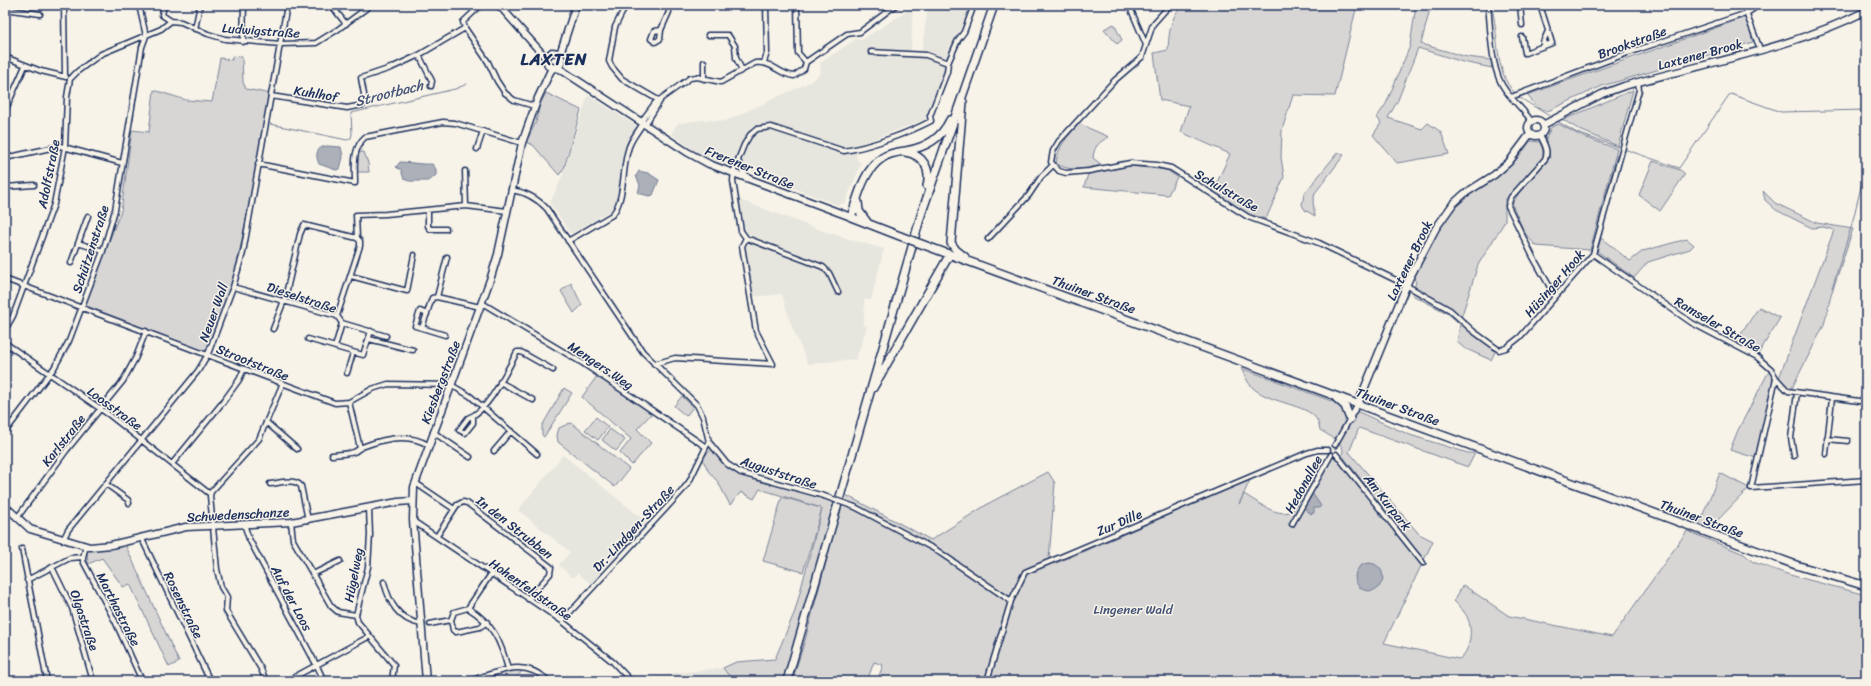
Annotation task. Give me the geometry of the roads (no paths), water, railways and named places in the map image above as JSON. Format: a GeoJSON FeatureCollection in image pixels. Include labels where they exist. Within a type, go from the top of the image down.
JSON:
{"type":"FeatureCollection","features":[{"type":"Feature","properties":{"kind":"main road"},"geometry":{"type":"LineString","coordinates":[[787,681],[922,212],[994,5]]}},
{"type":"Feature","properties":{"kind":"main road"},"geometry":{"type":"LineString","coordinates":[[967,80],[960,123],[951,243],[956,250],[970,261]]}},
{"type":"Feature","properties":{"kind":"main road"},"geometry":{"type":"LineString","coordinates":[[851,217],[864,180],[876,164],[883,157],[922,147],[938,138],[959,104]]}},
{"type":"Feature","properties":{"kind":"main road"},"geometry":{"type":"LineString","coordinates":[[901,152],[918,156],[926,164],[929,180],[922,212]]}},
{"type":"Feature","properties":{"kind":"main road"},"geometry":{"type":"LineString","coordinates":[[858,198],[859,210],[868,224]]}},
{"type":"Feature","properties":{"kind":"main road","name":"Thuiner Straße"},"geometry":{"type":"LineString","coordinates":[[851,217],[1796,565],[1866,586]]}},
{"type":"Feature","properties":{"kind":"main road"},"geometry":{"type":"LineString","coordinates":[[942,251],[951,243]]}},
{"type":"Feature","properties":{"kind":"main road"},"geometry":{"type":"LineString","coordinates":[[867,401],[950,254]]}},
{"type":"Feature","properties":{"kind":"main road"},"geometry":{"type":"LineString","coordinates":[[1333,395],[1345,406],[1350,419]]}},
{"type":"Feature","properties":{"kind":"street"},"geometry":{"type":"LineString","coordinates":[[64,5],[65,76]]}},
{"type":"Feature","properties":{"kind":"street","name":"Schützenstraße"},"geometry":{"type":"LineString","coordinates":[[5,432],[59,360],[69,341],[103,251],[115,210],[142,47],[146,36],[139,5]]}},
{"type":"Feature","properties":{"kind":"street"},"geometry":{"type":"LineString","coordinates":[[5,57],[25,66],[50,74],[65,76],[70,79],[78,71],[101,54],[112,48],[161,29],[171,21],[162,15],[164,5]]}},
{"type":"Feature","properties":{"kind":"street"},"geometry":{"type":"LineString","coordinates":[[196,29],[200,5]]}},
{"type":"Feature","properties":{"kind":"street"},"geometry":{"type":"LineString","coordinates":[[243,42],[244,5]]}},
{"type":"Feature","properties":{"kind":"street","name":"Neuer Wall"},"geometry":{"type":"LineString","coordinates":[[63,540],[68,530],[203,365],[208,354],[233,287],[243,253],[287,5]]}},
{"type":"Feature","properties":{"kind":"street"},"geometry":{"type":"LineString","coordinates":[[331,5],[346,24]]}},
{"type":"Feature","properties":{"kind":"street","name":"Ludwigstraße"},"geometry":{"type":"LineString","coordinates":[[171,21],[181,22],[215,37],[243,42],[281,44],[316,43],[346,24],[371,5]]}},
{"type":"Feature","properties":{"kind":"street"},"geometry":{"type":"LineString","coordinates":[[481,5],[463,22],[465,28],[488,62],[496,82],[504,93],[514,100],[534,106]]}},
{"type":"Feature","properties":{"kind":"street"},"geometry":{"type":"LineString","coordinates":[[500,5],[530,39],[551,56],[562,59],[561,63]]}},
{"type":"Feature","properties":{"kind":"street","name":"Kiesbergstraße"},"geometry":{"type":"LineString","coordinates":[[538,98],[551,56],[568,25],[576,5]]}},
{"type":"Feature","properties":{"kind":"street"},"geometry":{"type":"LineString","coordinates":[[626,5],[615,27],[609,61],[622,79],[660,101]]}},
{"type":"Feature","properties":{"kind":"street"},"geometry":{"type":"LineString","coordinates":[[661,30],[667,19],[668,5]]}},
{"type":"Feature","properties":{"kind":"street"},"geometry":{"type":"LineString","coordinates":[[764,62],[767,53],[766,5]]}},
{"type":"Feature","properties":{"kind":"street"},"geometry":{"type":"LineString","coordinates":[[797,5],[798,53],[806,62]]}},
{"type":"Feature","properties":{"kind":"street"},"geometry":{"type":"LineString","coordinates":[[568,241],[616,211],[628,148],[655,103],[660,101],[690,78],[721,82],[754,63],[764,62],[794,76],[804,69],[806,62],[847,34],[860,32],[896,5]]}},
{"type":"Feature","properties":{"kind":"street"},"geometry":{"type":"LineString","coordinates":[[838,292],[829,273],[823,267],[746,238],[741,231],[734,192],[734,175],[744,145],[750,135],[757,129],[778,128],[844,151],[855,149],[924,125],[931,121],[930,116],[947,72],[948,63],[958,40],[964,32],[974,5]]}},
{"type":"Feature","properties":{"kind":"street"},"geometry":{"type":"LineString","coordinates":[[1129,5],[1146,45]]}},
{"type":"Feature","properties":{"kind":"street"},"geometry":{"type":"LineString","coordinates":[[988,239],[1029,195],[1041,177],[1053,165],[1051,162],[1051,156],[1059,141],[1114,81],[1142,57],[1153,24],[1170,5]]}},
{"type":"Feature","properties":{"kind":"street"},"geometry":{"type":"LineString","coordinates":[[1488,5],[1494,58],[1499,79],[1506,91],[1523,109],[1532,122]]}},
{"type":"Feature","properties":{"kind":"street"},"geometry":{"type":"LineString","coordinates":[[1520,5],[1522,25]]}},
{"type":"Feature","properties":{"kind":"street"},"geometry":{"type":"LineString","coordinates":[[1522,37],[1525,53],[1552,43],[1540,5]]}},
{"type":"Feature","properties":{"kind":"street"},"geometry":{"type":"LineString","coordinates":[[1743,5],[1760,49]]}},
{"type":"Feature","properties":{"kind":"street","name":"Brookstraße"},"geometry":{"type":"LineString","coordinates":[[1512,96],[1628,53],[1747,13],[1759,5]]}},
{"type":"Feature","properties":{"kind":"street"},"geometry":{"type":"LineString","coordinates":[[5,9],[40,14]]}},
{"type":"Feature","properties":{"kind":"street","name":"Laxtener Brook"},"geometry":{"type":"LineString","coordinates":[[1543,125],[1602,94],[1638,82],[1821,31],[1866,11]]}},
{"type":"Feature","properties":{"kind":"street","name":"Kuhlhof"},"geometry":{"type":"LineString","coordinates":[[271,96],[347,108],[363,105],[365,100],[361,78],[391,68],[419,55],[465,28]]}},
{"type":"Feature","properties":{"kind":"street"},"geometry":{"type":"LineString","coordinates":[[708,35],[728,35],[735,46],[736,58],[742,70]]}},
{"type":"Feature","properties":{"kind":"street"},"geometry":{"type":"LineString","coordinates":[[871,52],[926,55],[948,63]]}},
{"type":"Feature","properties":{"kind":"street"},"geometry":{"type":"LineString","coordinates":[[419,55],[432,81],[431,86]]}},
{"type":"Feature","properties":{"kind":"street","name":"Frerener Straße"},"geometry":{"type":"LineString","coordinates":[[551,56],[554,68],[560,69],[687,152],[734,175],[851,217]]}},
{"type":"Feature","properties":{"kind":"street"},"geometry":{"type":"LineString","coordinates":[[704,62],[704,79]]}},
{"type":"Feature","properties":{"kind":"street","name":"Kiesbergstraße"},"geometry":{"type":"LineString","coordinates":[[426,681],[413,520],[412,501],[415,481],[496,262],[522,143],[534,106],[550,72],[561,63]]}},
{"type":"Feature","properties":{"kind":"street","name":"Frerener Straße"},"geometry":{"type":"LineString","coordinates":[[561,63],[585,86]]}},
{"type":"Feature","properties":{"kind":"street"},"geometry":{"type":"LineString","coordinates":[[5,111],[25,66]]}},
{"type":"Feature","properties":{"kind":"street","name":"Adolfstraße"},"geometry":{"type":"LineString","coordinates":[[5,330],[13,316],[51,214],[65,147],[67,97],[70,79]]}},
{"type":"Feature","properties":{"kind":"street","name":"Hüsinger Hook"},"geometry":{"type":"LineString","coordinates":[[1406,286],[1450,310],[1474,331],[1500,350],[1506,348],[1520,337],[1593,254],[1639,90],[1638,82]]}},
{"type":"Feature","properties":{"kind":"street"},"geometry":{"type":"LineString","coordinates":[[258,164],[355,183],[355,152],[361,141],[371,135],[448,122],[522,143]]}},
{"type":"Feature","properties":{"kind":"street"},"geometry":{"type":"LineString","coordinates":[[1532,122],[1540,122],[1543,125],[1544,131],[1540,136]]}},
{"type":"Feature","properties":{"kind":"street"},"geometry":{"type":"LineString","coordinates":[[1532,122],[1528,127],[1530,134],[1533,136],[1540,136]]}},
{"type":"Feature","properties":{"kind":"street"},"geometry":{"type":"LineString","coordinates":[[477,149],[483,132]]}},
{"type":"Feature","properties":{"kind":"street","name":"Laxtener Brook"},"geometry":{"type":"LineString","coordinates":[[1358,404],[1406,286],[1429,239],[1445,214],[1464,194],[1494,175],[1509,162],[1530,134]]}},
{"type":"Feature","properties":{"kind":"street"},"geometry":{"type":"LineString","coordinates":[[1540,136],[1546,149],[1547,154],[1545,159],[1510,197],[1508,206],[1533,257],[1555,296]]}},
{"type":"Feature","properties":{"kind":"street"},"geometry":{"type":"LineString","coordinates":[[5,158],[50,148],[65,147],[122,163]]}},
{"type":"Feature","properties":{"kind":"street"},"geometry":{"type":"LineString","coordinates":[[738,160],[742,171],[753,182]]}},
{"type":"Feature","properties":{"kind":"street","name":"Schulstraße"},"geometry":{"type":"LineString","coordinates":[[1053,165],[1059,170],[1074,173],[1130,163],[1157,165],[1171,168],[1248,217],[1319,243],[1406,286]]}},
{"type":"Feature","properties":{"kind":"street"},"geometry":{"type":"LineString","coordinates":[[465,171],[466,206]]}},
{"type":"Feature","properties":{"kind":"street"},"geometry":{"type":"LineString","coordinates":[[5,187],[34,184]]}},
{"type":"Feature","properties":{"kind":"street","name":"Auguststraße"},"geometry":{"type":"LineString","coordinates":[[511,190],[526,193],[539,201],[547,209],[627,330],[654,364],[696,405],[703,417],[709,442],[727,464],[741,473],[824,496],[855,507],[936,550],[1011,601]]}},
{"type":"Feature","properties":{"kind":"street"},"geometry":{"type":"LineString","coordinates":[[356,238],[356,215],[386,214],[466,206],[507,211]]}},
{"type":"Feature","properties":{"kind":"street"},"geometry":{"type":"LineString","coordinates":[[428,210],[428,226],[430,229],[446,229]]}},
{"type":"Feature","properties":{"kind":"street"},"geometry":{"type":"LineString","coordinates":[[71,264],[88,216]]}},
{"type":"Feature","properties":{"kind":"street"},"geometry":{"type":"LineString","coordinates":[[272,330],[284,301],[300,234],[304,225],[356,238],[360,241],[360,246],[351,276],[347,280],[337,316]]}},
{"type":"Feature","properties":{"kind":"street"},"geometry":{"type":"LineString","coordinates":[[654,364],[675,358],[773,364],[756,331],[742,246],[746,238]]}},
{"type":"Feature","properties":{"kind":"street"},"geometry":{"type":"LineString","coordinates":[[78,243],[103,251]]}},
{"type":"Feature","properties":{"kind":"street","name":"Ramseler Straße"},"geometry":{"type":"LineString","coordinates":[[1593,254],[1692,323],[1757,357],[1771,369],[1776,378],[1788,391],[1797,393]]}},
{"type":"Feature","properties":{"kind":"street"},"geometry":{"type":"LineString","coordinates":[[351,276],[407,291],[414,255]]}},
{"type":"Feature","properties":{"kind":"street"},"geometry":{"type":"LineString","coordinates":[[422,328],[432,298],[437,297],[447,257]]}},
{"type":"Feature","properties":{"kind":"street","name":"Strootstraße"},"geometry":{"type":"LineString","coordinates":[[5,279],[208,354],[282,385],[330,402],[339,404],[349,402]]}},
{"type":"Feature","properties":{"kind":"street","name":"Dieselstraße"},"geometry":{"type":"LineString","coordinates":[[233,287],[337,316],[342,323],[386,336]]}},
{"type":"Feature","properties":{"kind":"street","name":"Mengers Weg"},"geometry":{"type":"LineString","coordinates":[[437,297],[481,305],[584,364],[706,447]]}},
{"type":"Feature","properties":{"kind":"street"},"geometry":{"type":"LineString","coordinates":[[427,314],[420,312],[415,326],[445,335]]}},
{"type":"Feature","properties":{"kind":"street"},"geometry":{"type":"LineString","coordinates":[[335,347],[342,323]]}},
{"type":"Feature","properties":{"kind":"street","name":"Karlstraße"},"geometry":{"type":"LineString","coordinates":[[17,518],[66,451],[130,370],[146,331]]}},
{"type":"Feature","properties":{"kind":"street"},"geometry":{"type":"LineString","coordinates":[[308,339],[363,355],[371,331]]}},
{"type":"Feature","properties":{"kind":"street"},"geometry":{"type":"LineString","coordinates":[[369,339],[413,350]]}},
{"type":"Feature","properties":{"kind":"street","name":"Loosstraße"},"geometry":{"type":"LineString","coordinates":[[5,343],[100,409],[210,494]]}},
{"type":"Feature","properties":{"kind":"street"},"geometry":{"type":"LineString","coordinates":[[473,418],[490,399],[519,352],[553,370]]}},
{"type":"Feature","properties":{"kind":"street"},"geometry":{"type":"LineString","coordinates":[[347,374],[353,353]]}},
{"type":"Feature","properties":{"kind":"street"},"geometry":{"type":"LineString","coordinates":[[172,464],[239,380],[244,369]]}},
{"type":"Feature","properties":{"kind":"street"},"geometry":{"type":"LineString","coordinates":[[1776,378],[1751,488],[1866,480]]}},
{"type":"Feature","properties":{"kind":"street"},"geometry":{"type":"LineString","coordinates":[[500,382],[533,400]]}},
{"type":"Feature","properties":{"kind":"street"},"geometry":{"type":"LineString","coordinates":[[360,448],[349,402],[372,389],[388,384],[451,385],[466,393],[537,454]]}},
{"type":"Feature","properties":{"kind":"street"},"geometry":{"type":"LineString","coordinates":[[266,681],[258,662],[226,611],[228,601],[218,579],[210,494],[254,445],[282,385]]}},
{"type":"Feature","properties":{"kind":"street"},"geometry":{"type":"LineString","coordinates":[[1794,456],[1791,438],[1797,393],[1866,402]]}},
{"type":"Feature","properties":{"kind":"street"},"geometry":{"type":"LineString","coordinates":[[1826,454],[1832,398]]}},
{"type":"Feature","properties":{"kind":"street","name":"Hedonallee"},"geometry":{"type":"LineString","coordinates":[[1331,454],[1328,450],[1331,445],[1335,445],[1358,404]]}},
{"type":"Feature","properties":{"kind":"street"},"geometry":{"type":"LineString","coordinates":[[266,422],[297,449]]}},
{"type":"Feature","properties":{"kind":"street"},"geometry":{"type":"LineString","coordinates":[[494,451],[511,431]]}},
{"type":"Feature","properties":{"kind":"street"},"geometry":{"type":"LineString","coordinates":[[434,432],[470,457]]}},
{"type":"Feature","properties":{"kind":"street"},"geometry":{"type":"LineString","coordinates":[[332,455],[356,452],[360,448],[383,441],[404,438],[416,439],[428,445]]}},
{"type":"Feature","properties":{"kind":"street"},"geometry":{"type":"LineString","coordinates":[[1827,439],[1848,441]]}},
{"type":"Feature","properties":{"kind":"street","name":"Dr.-Lindgen-Straße"},"geometry":{"type":"LineString","coordinates":[[562,621],[682,491],[689,482],[709,442]]}},
{"type":"Feature","properties":{"kind":"street","name":"Hedonallee"},"geometry":{"type":"LineString","coordinates":[[1331,454],[1336,454],[1338,451],[1335,445]]}},
{"type":"Feature","properties":{"kind":"street","name":"Zur Dille"},"geometry":{"type":"LineString","coordinates":[[987,681],[1011,601],[1025,572],[1307,454],[1318,450],[1328,450]]}},
{"type":"Feature","properties":{"kind":"street","name":"Hedonallee"},"geometry":{"type":"LineString","coordinates":[[1292,524],[1331,454]]}},
{"type":"Feature","properties":{"kind":"street","name":"Am Kurpark"},"geometry":{"type":"LineString","coordinates":[[1336,454],[1423,563]]}},
{"type":"Feature","properties":{"kind":"street"},"geometry":{"type":"LineString","coordinates":[[270,484],[296,482],[300,484],[308,520]]}},
{"type":"Feature","properties":{"kind":"street"},"geometry":{"type":"LineString","coordinates":[[106,484],[128,500],[129,503]]}},
{"type":"Feature","properties":{"kind":"street"},"geometry":{"type":"LineString","coordinates":[[417,484],[454,509],[437,536]]}},
{"type":"Feature","properties":{"kind":"street","name":"Schwedenschanze"},"geometry":{"type":"LineString","coordinates":[[5,506],[30,529],[86,546],[102,547],[186,527],[291,522],[398,502],[412,501]]}},
{"type":"Feature","properties":{"kind":"street","name":"In den Strubben"},"geometry":{"type":"LineString","coordinates":[[454,509],[460,503],[467,503],[551,566],[550,574],[528,599]]}},
{"type":"Feature","properties":{"kind":"street","name":"Hügelweg"},"geometry":{"type":"LineString","coordinates":[[368,508],[370,551],[366,579],[356,615],[358,622],[394,665],[392,681]]}},
{"type":"Feature","properties":{"kind":"street","name":"Hohenfeldstraße"},"geometry":{"type":"LineString","coordinates":[[413,520],[562,621],[613,662],[631,681]]}},
{"type":"Feature","properties":{"kind":"street"},"geometry":{"type":"LineString","coordinates":[[291,522],[293,540],[335,610],[338,612],[356,615]]}},
{"type":"Feature","properties":{"kind":"street","name":"Auf der Loos"},"geometry":{"type":"LineString","coordinates":[[244,524],[249,539],[324,681]]}},
{"type":"Feature","properties":{"kind":"street","name":"Rosenstraße"},"geometry":{"type":"LineString","coordinates":[[142,537],[210,681]]}},
{"type":"Feature","properties":{"kind":"street"},"geometry":{"type":"LineString","coordinates":[[27,580],[74,557],[83,557],[86,546]]}},
{"type":"Feature","properties":{"kind":"street"},"geometry":{"type":"LineString","coordinates":[[22,549],[47,681]]}},
{"type":"Feature","properties":{"kind":"street","name":"Marthastraße"},"geometry":{"type":"LineString","coordinates":[[83,557],[87,569],[116,621],[142,681]]}},
{"type":"Feature","properties":{"kind":"street"},"geometry":{"type":"LineString","coordinates":[[313,574],[340,561]]}},
{"type":"Feature","properties":{"kind":"street","name":"Olgastraße"},"geometry":{"type":"LineString","coordinates":[[52,567],[72,608],[94,681]]}},
{"type":"Feature","properties":{"kind":"street"},"geometry":{"type":"LineString","coordinates":[[487,622],[480,627],[456,632],[453,630],[451,620],[454,612],[468,608],[492,574]]}},
{"type":"Feature","properties":{"kind":"street"},"geometry":{"type":"LineString","coordinates":[[384,582],[389,599],[397,612],[409,621],[421,624]]}},
{"type":"Feature","properties":{"kind":"street"},"geometry":{"type":"LineString","coordinates":[[468,608],[487,622],[500,641],[508,669]]}},
{"type":"Feature","properties":{"kind":"street"},"geometry":{"type":"LineString","coordinates":[[430,624],[451,620]]}},
{"type":"Feature","properties":{"kind":"street"},"geometry":{"type":"LineString","coordinates":[[286,681],[317,666],[370,636]]}},
{"type":"Feature","properties":{"kind":"street"},"geometry":{"type":"LineString","coordinates":[[469,681],[519,667],[528,668],[544,676],[549,681]]}},
{"type":"Feature","properties":{"kind":"waterway"},"geometry":{"type":"LineString","coordinates":[[1491,5],[1494,16],[1500,63],[1503,74],[1515,93]]}},
{"type":"Feature","properties":{"kind":"waterway","name":"Strootbach"},"geometry":{"type":"LineString","coordinates":[[270,124],[347,140],[351,138],[352,134],[351,113],[455,89],[467,84]]}},
{"type":"Feature","properties":{"kind":"waterway"},"geometry":{"type":"LineString","coordinates":[[1624,149],[1679,168],[1731,94],[1781,112],[1866,110]]}},
{"type":"Feature","properties":{"kind":"waterway"},"geometry":{"type":"LineString","coordinates":[[1517,96],[1551,117]]}},
{"type":"Feature","properties":{"kind":"waterway"},"geometry":{"type":"LineString","coordinates":[[1557,121],[1577,133],[1621,148]]}},
{"type":"Feature","properties":{"kind":"waterway"},"geometry":{"type":"LineString","coordinates":[[1598,226],[1617,154]]}},
{"type":"Feature","properties":{"kind":"waterway"},"geometry":{"type":"LineString","coordinates":[[1832,288],[1852,224],[1866,166]]}},
{"type":"Feature","properties":{"kind":"district","name":"LAXTEN"},"geometry":{"type":"Point","coordinates":[554,59]}},
{"type":"Feature","properties":{"kind":"park label","name":"Lingener Wald"},"geometry":{"type":"Point","coordinates":[1133,609]}}]}
